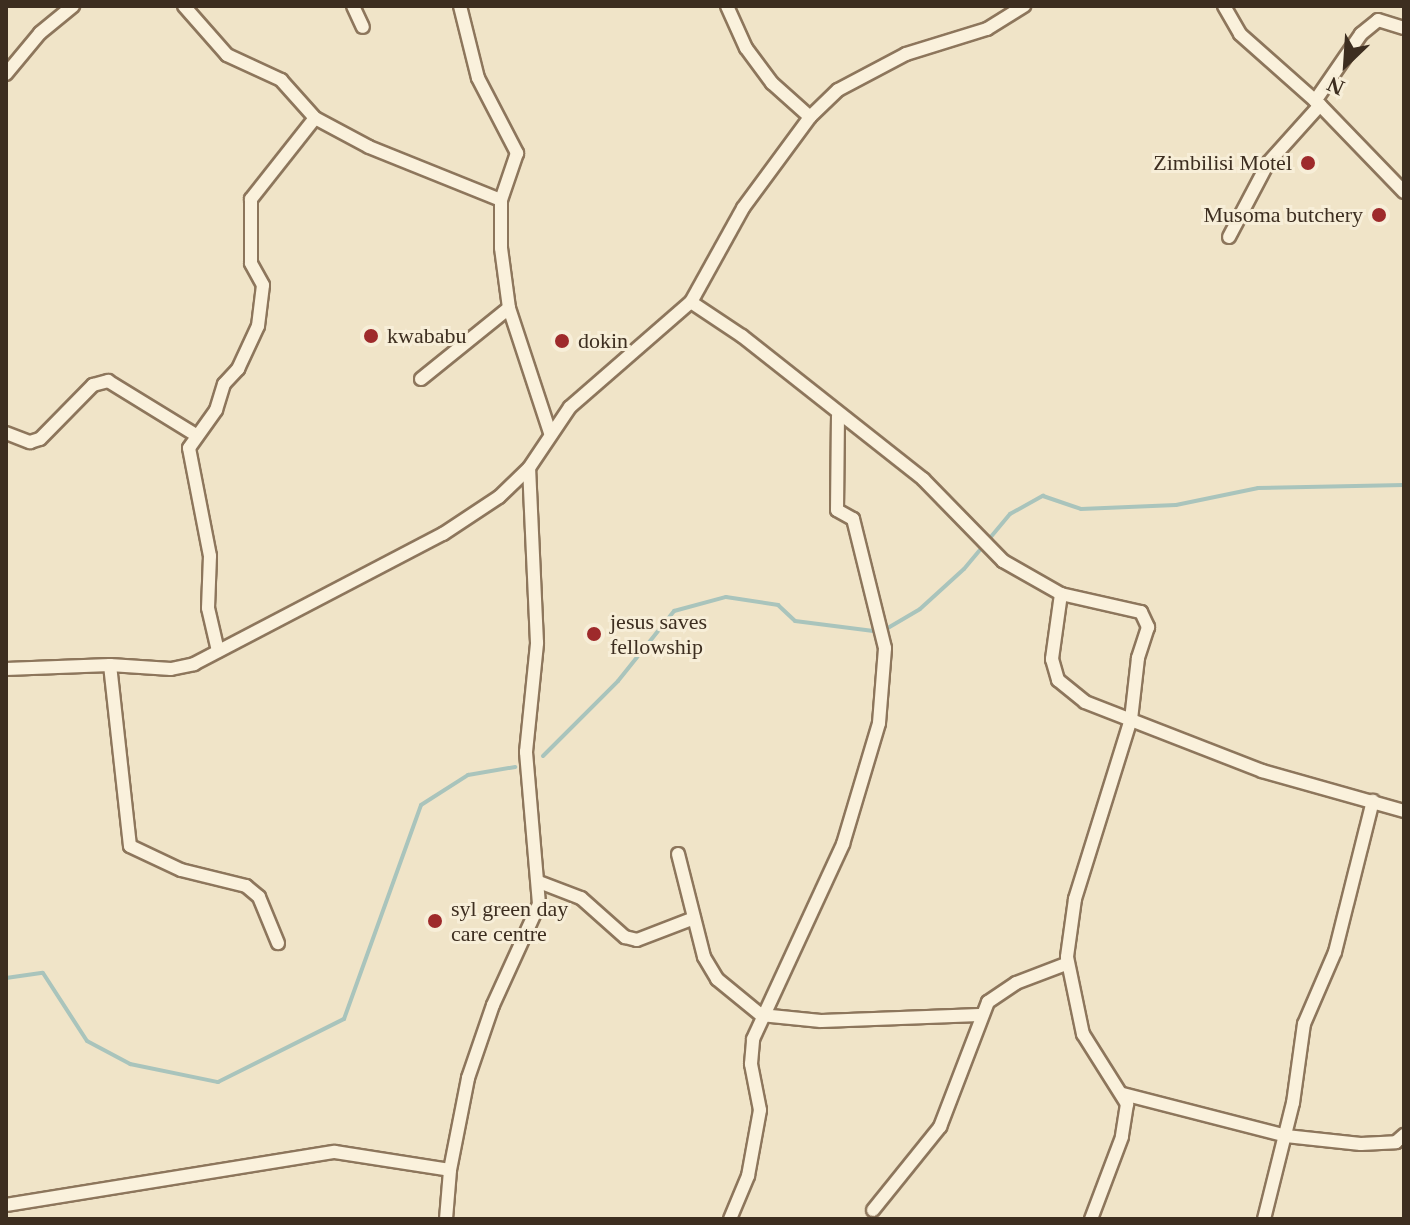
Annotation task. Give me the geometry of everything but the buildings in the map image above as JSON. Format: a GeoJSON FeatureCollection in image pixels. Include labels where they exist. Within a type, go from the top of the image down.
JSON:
{"type":"FeatureCollection","features":[{"type":"Feature","properties":{"kind":"street"},"geometry":{"type":"LineString","coordinates":[[6,74],[40,33],[73,6]]}},
{"type":"Feature","properties":{"kind":"street"},"geometry":{"type":"LineString","coordinates":[[184,6],[227,55],[281,80],[315,118],[369,147],[501,200]]}},
{"type":"Feature","properties":{"kind":"street"},"geometry":{"type":"LineString","coordinates":[[353,6],[363,27]]}},
{"type":"Feature","properties":{"kind":"street"},"geometry":{"type":"LineString","coordinates":[[460,6],[478,78],[517,153],[501,200],[509,308],[550,433]]}},
{"type":"Feature","properties":{"kind":"street"},"geometry":{"type":"LineString","coordinates":[[727,6],[746,48],[772,83],[810,117]]}},
{"type":"Feature","properties":{"kind":"street"},"geometry":{"type":"LineString","coordinates":[[6,669],[110,665],[180,668],[443,534],[499,497],[529,468],[570,407],[691,302],[743,208],[810,117],[862,74],[987,29],[1024,6]]}},
{"type":"Feature","properties":{"kind":"street"},"geometry":{"type":"LineString","coordinates":[[1224,6],[1240,34],[1317,103],[1404,192]]}},
{"type":"Feature","properties":{"kind":"street"},"geometry":{"type":"LineString","coordinates":[[1229,237],[1268,163],[1317,103],[1361,34],[1378,20],[1404,28]]}},
{"type":"Feature","properties":{"kind":"street"},"geometry":{"type":"LineString","coordinates":[[218,651],[208,608],[210,556],[189,467],[194,434],[216,410],[224,384],[244,360],[258,326],[263,285],[251,263],[251,199],[315,118]]}},
{"type":"Feature","properties":{"kind":"street"},"geometry":{"type":"LineString","coordinates":[[691,302],[782,367],[838,416],[923,479],[971,533],[1003,561],[1061,594],[1141,612],[1148,627],[1131,719],[1075,899],[1066,964],[1083,1034],[1105,1074],[1123,1094],[1286,1136],[1361,1144],[1396,1142],[1404,1135]]}},
{"type":"Feature","properties":{"kind":"street"},"geometry":{"type":"LineString","coordinates":[[421,379],[509,308]]}},
{"type":"Feature","properties":{"kind":"street"},"geometry":{"type":"LineString","coordinates":[[6,433],[30,442],[40,439],[93,385],[108,381],[194,434]]}},
{"type":"Feature","properties":{"kind":"street"},"geometry":{"type":"LineString","coordinates":[[730,1219],[748,1176],[760,1110],[751,1064],[761,1015],[853,819],[879,723],[885,648],[853,519],[837,510],[838,416]]}},
{"type":"Feature","properties":{"kind":"street"},"geometry":{"type":"LineString","coordinates":[[446,1219],[450,1170],[468,1078],[493,1005],[532,928],[539,882],[526,752],[537,643],[529,468]]}},
{"type":"Feature","properties":{"kind":"street"},"geometry":{"type":"LineString","coordinates":[[1061,594],[1052,659],[1058,680],[1085,702],[1262,771],[1404,811]]}},
{"type":"Feature","properties":{"kind":"street"},"geometry":{"type":"LineString","coordinates":[[110,665],[130,846],[181,870],[246,886],[259,897],[278,943]]}},
{"type":"Feature","properties":{"kind":"street"},"geometry":{"type":"LineString","coordinates":[[1264,1219],[1302,1060],[1304,1024],[1335,952],[1373,801]]}},
{"type":"Feature","properties":{"kind":"street"},"geometry":{"type":"LineString","coordinates":[[678,854],[704,957],[717,979],[761,1015],[821,1021],[980,1015]]}},
{"type":"Feature","properties":{"kind":"street"},"geometry":{"type":"LineString","coordinates":[[539,882],[581,898],[625,937],[637,940],[694,918]]}},
{"type":"Feature","properties":{"kind":"street"},"geometry":{"type":"LineString","coordinates":[[873,1210],[940,1127],[980,1015],[993,997],[1066,964]]}},
{"type":"Feature","properties":{"kind":"street"},"geometry":{"type":"LineString","coordinates":[[1091,1219],[1127,1122],[1123,1094]]}},
{"type":"Feature","properties":{"kind":"street"},"geometry":{"type":"LineString","coordinates":[[6,1205],[335,1152],[450,1170]]}},
{"type":"Feature","properties":{"kind":"waterway"},"geometry":{"type":"LineString","coordinates":[[543,756],[618,681],[674,611],[726,597],[778,605],[795,621],[881,632],[920,609],[964,569],[1010,514],[1043,496],[1081,509],[1176,505],[1258,488],[1404,485]]}},
{"type":"Feature","properties":{"kind":"waterway"},"geometry":{"type":"LineString","coordinates":[[6,978],[43,973],[87,1041],[130,1064],[218,1082],[344,1019],[421,805],[468,775],[515,767]]}},
{"type":"Feature","properties":{"kind":"place","name":"Zimbilisi Motel"},"geometry":{"type":"Point","coordinates":[1308,163]}},
{"type":"Feature","properties":{"kind":"place","name":"Musoma butchery"},"geometry":{"type":"Point","coordinates":[1379,215]}},
{"type":"Feature","properties":{"kind":"place","name":"kwababu"},"geometry":{"type":"Point","coordinates":[371,336]}},
{"type":"Feature","properties":{"kind":"place","name":"dokin"},"geometry":{"type":"Point","coordinates":[562,341]}},
{"type":"Feature","properties":{"kind":"place","name":"jesus saves fellowship"},"geometry":{"type":"Point","coordinates":[594,634]}},
{"type":"Feature","properties":{"kind":"place","name":"syl green day care centre"},"geometry":{"type":"Point","coordinates":[435,921]}}]}
